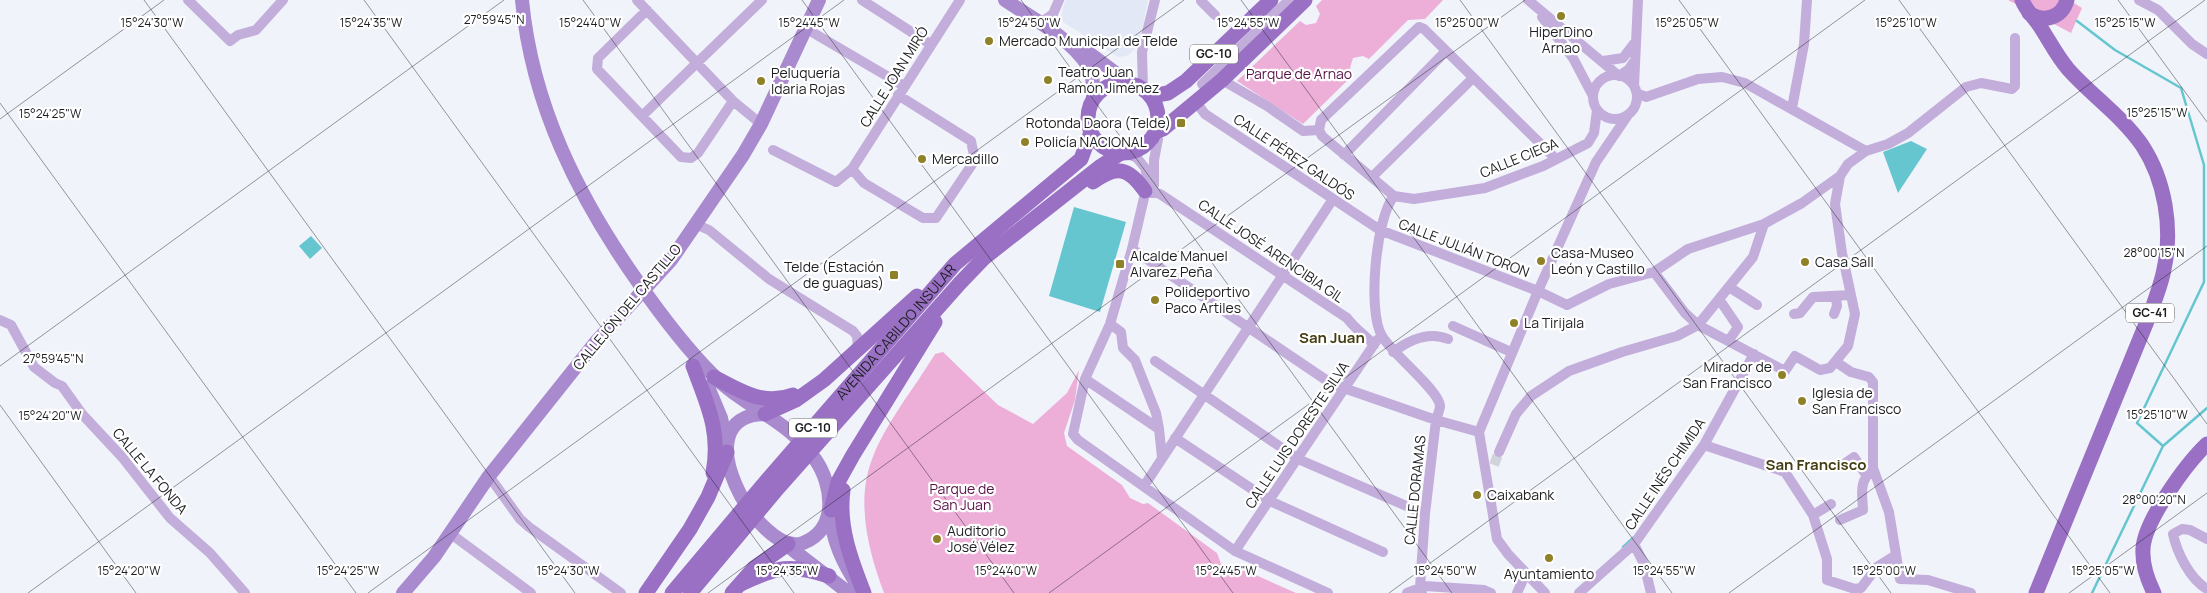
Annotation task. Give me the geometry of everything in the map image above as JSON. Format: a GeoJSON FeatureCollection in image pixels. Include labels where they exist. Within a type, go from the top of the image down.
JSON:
{"type":"FeatureCollection","features":[{"type":"Feature","properties":{"kind":"main road"},"geometry":{"type":"LineString","coordinates":[[522,0],[533,66],[542,98],[565,161],[582,196],[632,274],[676,335],[714,377],[790,430],[817,460],[828,488],[835,542],[843,564],[863,593]]}},
{"type":"Feature","properties":{"kind":"main road","name":"CALLEJÓN DEL CASTILLO"},"geometry":{"type":"LineString","coordinates":[[403,593],[451,534],[489,476],[595,342],[671,260],[743,155],[760,124],[818,0]]}},
{"type":"Feature","properties":{"kind":"main road"},"geometry":{"type":"LineString","coordinates":[[1005,0],[1044,26],[1070,47],[1089,67],[1094,87],[1093,100]]}},
{"type":"Feature","properties":{"kind":"main road","name":"GC-10"},"geometry":{"type":"LineString","coordinates":[[1091,132],[1088,121],[1089,110],[1093,100],[1108,86],[1118,83],[1141,89],[1168,92],[1186,81],[1270,0]]}},
{"type":"Feature","properties":{"kind":"main road","name":"GC-10"},"geometry":{"type":"LineString","coordinates":[[1123,152],[1141,147],[1154,132],[1163,129],[1196,102],[1222,80],[1305,0]]}},
{"type":"Feature","properties":{"kind":"main road"},"geometry":{"type":"LineString","coordinates":[[2055,52],[2051,30],[2056,16],[2067,1]]}},
{"type":"Feature","properties":{"kind":"main road"},"geometry":{"type":"LineString","coordinates":[[2025,6],[2042,19],[2056,16]]}},
{"type":"Feature","properties":{"kind":"main road","name":"GC-41"},"geometry":{"type":"LineString","coordinates":[[2025,6],[2068,69],[2116,115],[2142,145],[2158,178],[2166,211],[2168,240],[2164,270],[2152,309],[2036,593]]}},
{"type":"Feature","properties":{"kind":"main road"},"geometry":{"type":"LineString","coordinates":[[1044,26],[1074,42],[1141,89],[1158,113],[1154,132]]}},
{"type":"Feature","properties":{"kind":"main road"},"geometry":{"type":"LineString","coordinates":[[1091,132],[1103,146],[1123,152]]}},
{"type":"Feature","properties":{"kind":"main road","name":"AVENIDA CABILDO INSULAR"},"geometry":{"type":"LineString","coordinates":[[672,593],[955,264],[1080,160],[1091,132]]}},
{"type":"Feature","properties":{"kind":"main road","name":"AVENIDA CABILDO INSULAR"},"geometry":{"type":"LineString","coordinates":[[690,593],[778,488],[984,258],[1100,166],[1123,152]]}},
{"type":"Feature","properties":{"kind":"main road"},"geometry":{"type":"LineString","coordinates":[[1058,200],[1105,174],[1120,170],[1134,176],[1150,193]]}},
{"type":"Feature","properties":{"kind":"main road"},"geometry":{"type":"LineString","coordinates":[[646,593],[690,529],[708,497],[727,449],[730,432],[737,421],[746,416],[765,414],[783,408],[813,388],[955,264]]}},
{"type":"Feature","properties":{"kind":"main road"},"geometry":{"type":"LineString","coordinates":[[736,588],[754,568],[788,544],[801,543],[812,538],[820,530],[830,512],[838,482],[847,466],[960,283]]}},
{"type":"Feature","properties":{"kind":"main road"},"geometry":{"type":"LineString","coordinates":[[676,335],[693,366],[706,384],[721,418],[731,473],[742,497],[770,533],[788,544],[804,559],[829,576],[849,593]]}},
{"type":"Feature","properties":{"kind":"main road"},"geometry":{"type":"LineString","coordinates":[[693,366],[714,421],[715,460],[708,497]]}},
{"type":"Feature","properties":{"kind":"main road"},"geometry":{"type":"LineString","coordinates":[[714,377],[747,395],[774,400],[813,388]]}},
{"type":"Feature","properties":{"kind":"main road"},"geometry":{"type":"LineString","coordinates":[[2154,593],[2144,567],[2145,540],[2152,521],[2166,498],[2194,458],[2207,444]]}},
{"type":"Feature","properties":{"kind":"main road"},"geometry":{"type":"LineString","coordinates":[[847,466],[841,504],[844,531],[850,560],[863,593]]}},
{"type":"Feature","properties":{"kind":"main road"},"geometry":{"type":"LineString","coordinates":[[736,588],[772,570],[790,567],[807,569],[829,576]]}},
{"type":"Feature","properties":{"kind":"street"},"geometry":{"type":"LineString","coordinates":[[188,0],[230,41],[238,35],[256,30],[283,0]]}},
{"type":"Feature","properties":{"kind":"street"},"geometry":{"type":"LineString","coordinates":[[637,0],[733,101],[760,124]]}},
{"type":"Feature","properties":{"kind":"street"},"geometry":{"type":"LineString","coordinates":[[642,116],[762,0]]}},
{"type":"Feature","properties":{"kind":"street"},"geometry":{"type":"LineString","coordinates":[[862,0],[930,44]]}},
{"type":"Feature","properties":{"kind":"street","name":"CALLE JOAN MIRÓ"},"geometry":{"type":"LineString","coordinates":[[852,168],[960,0]]}},
{"type":"Feature","properties":{"kind":"street"},"geometry":{"type":"LineString","coordinates":[[1044,26],[1053,14],[1059,0]]}},
{"type":"Feature","properties":{"kind":"street"},"geometry":{"type":"LineString","coordinates":[[1141,89],[1142,52],[1155,0]]}},
{"type":"Feature","properties":{"kind":"street"},"geometry":{"type":"LineString","coordinates":[[1200,0],[1215,15]]}},
{"type":"Feature","properties":{"kind":"street"},"geometry":{"type":"LineString","coordinates":[[1202,84],[1289,0]]}},
{"type":"Feature","properties":{"kind":"street"},"geometry":{"type":"LineString","coordinates":[[1545,593],[1508,554],[1497,538],[1479,432],[1511,352],[1600,155],[1637,101],[1635,60],[1638,0]]}},
{"type":"Feature","properties":{"kind":"street"},"geometry":{"type":"LineString","coordinates":[[1792,108],[1804,44],[1807,0]]}},
{"type":"Feature","properties":{"kind":"street"},"geometry":{"type":"LineString","coordinates":[[2139,0],[2158,10],[2192,44],[2207,54]]}},
{"type":"Feature","properties":{"kind":"street"},"geometry":{"type":"LineString","coordinates":[[1530,2],[1619,76],[1628,79],[1635,90],[1646,97],[1698,79],[1722,77],[1745,83],[1866,150]]}},
{"type":"Feature","properties":{"kind":"street"},"geometry":{"type":"LineString","coordinates":[[1530,2],[1573,58],[1593,96],[1597,110],[1594,134],[1588,143],[1596,148],[1600,155]]}},
{"type":"Feature","properties":{"kind":"street"},"geometry":{"type":"LineString","coordinates":[[647,10],[598,58],[598,69],[642,116],[681,157],[691,158],[698,153],[733,101]]}},
{"type":"Feature","properties":{"kind":"street"},"geometry":{"type":"LineString","coordinates":[[1380,335],[1374,288],[1380,230],[1389,201],[1394,196],[1322,136],[1319,130],[1321,120],[1419,27],[1424,28],[1556,159]]}},
{"type":"Feature","properties":{"kind":"street"},"geometry":{"type":"LineString","coordinates":[[772,150],[836,182],[852,168],[864,183],[923,218],[936,218],[975,160],[971,141],[901,90],[805,28]]}},
{"type":"Feature","properties":{"kind":"street"},"geometry":{"type":"LineString","coordinates":[[1840,176],[1835,204],[1850,295],[1855,314],[1848,346],[1830,368],[1820,370],[1795,356],[1784,371],[1698,325],[1686,313],[1654,272],[1688,249],[1764,224],[1802,203],[1840,176],[1848,164],[1866,150],[1888,144],[1908,133],[1966,87],[1982,83],[2012,89],[2015,86],[2016,76],[2015,38]]}},
{"type":"Feature","properties":{"kind":"street"},"geometry":{"type":"LineString","coordinates":[[1603,62],[1623,58],[1637,40]]}},
{"type":"Feature","properties":{"kind":"street"},"geometry":{"type":"LineString","coordinates":[[1344,155],[1446,51]]}},
{"type":"Feature","properties":{"kind":"street"},"geometry":{"type":"LineString","coordinates":[[1593,96],[1595,88],[1604,78],[1619,76],[1629,69],[1635,60]]}},
{"type":"Feature","properties":{"kind":"street"},"geometry":{"type":"LineString","coordinates":[[1372,177],[1473,78]]}},
{"type":"Feature","properties":{"kind":"street"},"geometry":{"type":"LineString","coordinates":[[1222,80],[1267,106],[1304,131],[1319,130]]}},
{"type":"Feature","properties":{"kind":"street","name":"CALLE PÉREZ GALDÓS"},"geometry":{"type":"LineString","coordinates":[[1196,102],[1205,114],[1380,230]]}},
{"type":"Feature","properties":{"kind":"street"},"geometry":{"type":"LineString","coordinates":[[1597,110],[1608,118],[1614,119],[1628,115]]}},
{"type":"Feature","properties":{"kind":"street"},"geometry":{"type":"LineString","coordinates":[[1154,132],[1158,139],[1154,160],[1153,181],[1155,188],[1150,193],[1110,324],[1085,379],[1074,421],[1073,434],[1078,440],[1235,551],[1328,593]]}},
{"type":"Feature","properties":{"kind":"street","name":"CALLE CIEGA"},"geometry":{"type":"LineString","coordinates":[[1394,196],[1414,199],[1485,188],[1543,166],[1588,143]]}},
{"type":"Feature","properties":{"kind":"street"},"geometry":{"type":"LineString","coordinates":[[1123,152],[1137,158],[1145,168],[1150,193]]}},
{"type":"Feature","properties":{"kind":"street","name":"CALLE JOSÉ ARENCIBIA GIL"},"geometry":{"type":"LineString","coordinates":[[1150,193],[1347,318],[1354,329],[1374,345]]}},
{"type":"Feature","properties":{"kind":"street"},"geometry":{"type":"LineString","coordinates":[[1144,486],[1247,326],[1333,199]]}},
{"type":"Feature","properties":{"kind":"street"},"geometry":{"type":"LineString","coordinates":[[696,224],[709,230],[769,279],[852,331],[857,336],[858,348]]}},
{"type":"Feature","properties":{"kind":"street"},"geometry":{"type":"LineString","coordinates":[[1499,452],[1516,414],[1531,396],[1569,371],[1622,352],[1677,336],[1698,325],[1753,257],[1764,224]]}},
{"type":"Feature","properties":{"kind":"street","name":"CALLE JULIÁN TORON"},"geometry":{"type":"LineString","coordinates":[[1380,230],[1538,291],[1567,305],[1609,284],[1654,272]]}},
{"type":"Feature","properties":{"kind":"street"},"geometry":{"type":"LineString","coordinates":[[1132,249],[1332,384],[1436,420],[1479,432]]}},
{"type":"Feature","properties":{"kind":"street"},"geometry":{"type":"LineString","coordinates":[[1729,287],[1757,305]]}},
{"type":"Feature","properties":{"kind":"street"},"geometry":{"type":"LineString","coordinates":[[1794,314],[1800,313],[1813,297],[1850,295]]}},
{"type":"Feature","properties":{"kind":"street"},"geometry":{"type":"LineString","coordinates":[[1834,314],[1837,306],[1836,297]]}},
{"type":"Feature","properties":{"kind":"street"},"geometry":{"type":"LineString","coordinates":[[1719,299],[1738,327],[1729,340]]}},
{"type":"Feature","properties":{"kind":"street","name":"CALLE LA FONDA"},"geometry":{"type":"LineString","coordinates":[[0,320],[11,325],[34,367],[55,384],[62,386],[82,414],[122,456],[170,518],[210,553],[245,593]]}},
{"type":"Feature","properties":{"kind":"street"},"geometry":{"type":"LineString","coordinates":[[1110,324],[1121,332],[1123,348],[1135,360],[1156,413],[1162,457]]}},
{"type":"Feature","properties":{"kind":"street"},"geometry":{"type":"LineString","coordinates":[[1453,326],[1511,352]]}},
{"type":"Feature","properties":{"kind":"street","name":"CALLE LUIS DORESTE SILVA"},"geometry":{"type":"LineString","coordinates":[[1235,551],[1380,335]]}},
{"type":"Feature","properties":{"kind":"street","name":"CALLE DORAMAS"},"geometry":{"type":"LineString","coordinates":[[1380,335],[1393,352],[1438,398],[1440,406],[1436,420],[1425,514],[1421,590]]}},
{"type":"Feature","properties":{"kind":"street"},"geometry":{"type":"LineString","coordinates":[[1393,352],[1420,337],[1441,336],[1448,339]]}},
{"type":"Feature","properties":{"kind":"street","name":"CALLE INÉS CHIMIDA"},"geometry":{"type":"LineString","coordinates":[[1578,593],[1634,544],[1704,445],[1754,354]]}},
{"type":"Feature","properties":{"kind":"street"},"geometry":{"type":"LineString","coordinates":[[1155,361],[1298,459],[1425,514]]}},
{"type":"Feature","properties":{"kind":"street"},"geometry":{"type":"LineString","coordinates":[[1836,362],[1851,372],[1869,377],[1873,382],[1873,468],[1889,512],[1900,579],[1928,580],[1971,593]]}},
{"type":"Feature","properties":{"kind":"street"},"geometry":{"type":"LineString","coordinates":[[1085,379],[1159,429]]}},
{"type":"Feature","properties":{"kind":"street"},"geometry":{"type":"LineString","coordinates":[[1175,438],[1270,501],[1383,552]]}},
{"type":"Feature","properties":{"kind":"street"},"geometry":{"type":"LineString","coordinates":[[1704,445],[1785,472],[1813,515],[1827,559],[1827,580],[1855,589],[1861,588],[1877,567],[1896,556]]}},
{"type":"Feature","properties":{"kind":"street"},"geometry":{"type":"LineString","coordinates":[[1841,466],[1854,457],[1864,472],[1873,468]]}},
{"type":"Feature","properties":{"kind":"street"},"geometry":{"type":"LineString","coordinates":[[1486,473],[1494,465]]}},
{"type":"Feature","properties":{"kind":"street"},"geometry":{"type":"LineString","coordinates":[[1840,520],[1863,510],[1861,485],[1873,468]]}},
{"type":"Feature","properties":{"kind":"street"},"geometry":{"type":"LineString","coordinates":[[489,476],[520,519],[529,527],[621,593]]}},
{"type":"Feature","properties":{"kind":"street"},"geometry":{"type":"LineString","coordinates":[[1813,515],[1831,504]]}},
{"type":"Feature","properties":{"kind":"street"},"geometry":{"type":"LineString","coordinates":[[2207,539],[2190,530],[2182,529],[2173,534],[2183,560],[2193,576],[2207,589]]}},
{"type":"Feature","properties":{"kind":"street"},"geometry":{"type":"LineString","coordinates":[[451,534],[531,593]]}},
{"type":"Feature","properties":{"kind":"street"},"geometry":{"type":"LineString","coordinates":[[1634,544],[1644,564],[1651,593]]}},
{"type":"Feature","properties":{"kind":"street"},"geometry":{"type":"LineString","coordinates":[[1517,593],[1526,573]]}},
{"type":"Feature","properties":{"kind":"street"},"geometry":{"type":"LineString","coordinates":[[1407,593],[1416,590],[1484,590],[1491,593]]}},
{"type":"Feature","properties":{"kind":"shaded area"},"geometry":{"type":"Polygon","coordinates":[[[1065,0],[1148,0],[1139,45],[1127,56],[1118,57],[1060,20],[1065,0]]]}},
{"type":"Feature","properties":{"kind":"green space","name":"Parque de Arnao"},"geometry":{"type":"Polygon","coordinates":[[[1322,0],[1443,0],[1425,19],[1408,20],[1369,59],[1363,56],[1353,58],[1350,68],[1353,75],[1303,124],[1237,81],[1300,21],[1306,25],[1316,23],[1320,14],[1316,6],[1322,0]]]}},
{"type":"Feature","properties":{"kind":"green space"},"geometry":{"type":"Polygon","coordinates":[[[2008,0],[2069,0],[2082,8],[2071,33],[2008,0]]]}},
{"type":"Feature","properties":{"kind":"green space","name":"Parque de San Juan"},"geometry":{"type":"Polygon","coordinates":[[[943,352],[998,405],[1033,424],[1067,393],[1079,370],[1075,400],[1064,433],[1067,446],[1122,485],[1130,498],[1143,504],[1148,503],[1217,553],[1221,564],[1228,568],[1240,568],[1296,593],[884,593],[869,545],[866,528],[865,495],[867,478],[877,448],[892,420],[935,354],[943,352]]]}},
{"type":"Feature","properties":{"kind":"water"},"geometry":{"type":"Polygon","coordinates":[[[1911,141],[1927,149],[1898,193],[1883,152],[1911,141]]]}},
{"type":"Feature","properties":{"kind":"water"},"geometry":{"type":"Polygon","coordinates":[[[1074,207],[1126,222],[1100,312],[1049,296],[1074,207]]]}},
{"type":"Feature","properties":{"kind":"water"},"geometry":{"type":"Polygon","coordinates":[[[311,236],[322,248],[310,259],[299,246],[311,236]]]}},
{"type":"Feature","properties":{"kind":"waterway"},"geometry":{"type":"LineString","coordinates":[[2077,21],[2115,50],[2181,88],[2204,165],[2204,282],[2137,423],[2163,446]]}},
{"type":"Feature","properties":{"kind":"waterway"},"geometry":{"type":"LineString","coordinates":[[2092,593],[2163,446],[2207,408]]}},
{"type":"Feature","properties":{"kind":"waterway"},"geometry":{"type":"LineString","coordinates":[[1623,547],[1634,537]]}},
{"type":"Feature","properties":{"kind":"tunnel"},"geometry":{"type":"LineString","coordinates":[[1494,465],[1499,452]]}},
{"type":"Feature","properties":{"kind":"place","name":"HiperDino Arnao"},"geometry":{"type":"Point","coordinates":[1561,16]}},
{"type":"Feature","properties":{"kind":"place","name":"Mercado Municipal de Telde"},"geometry":{"type":"Point","coordinates":[989,41]}},
{"type":"Feature","properties":{"kind":"place","name":"Teatro Juan Ramón Jiménez"},"geometry":{"type":"Point","coordinates":[1048,80]}},
{"type":"Feature","properties":{"kind":"place","name":"Peluquería Idaria Rojas"},"geometry":{"type":"Point","coordinates":[761,81]}},
{"type":"Feature","properties":{"kind":"place","name":"Rotonda Daora (Telde)"},"geometry":{"type":"Point","coordinates":[1181,123]}},
{"type":"Feature","properties":{"kind":"place","name":"Policía NACIONAL"},"geometry":{"type":"Point","coordinates":[1025,142]}},
{"type":"Feature","properties":{"kind":"place","name":"Mercadillo"},"geometry":{"type":"Point","coordinates":[922,159]}},
{"type":"Feature","properties":{"kind":"place","name":"Casa-Museo León y Castillo"},"geometry":{"type":"Point","coordinates":[1541,261]}},
{"type":"Feature","properties":{"kind":"place","name":"Casa Sall"},"geometry":{"type":"Point","coordinates":[1805,262]}},
{"type":"Feature","properties":{"kind":"place","name":"Alcalde Manuel Alvarez Peña"},"geometry":{"type":"Point","coordinates":[1120,264]}},
{"type":"Feature","properties":{"kind":"place","name":"Telde (Estación de guaguas)"},"geometry":{"type":"Point","coordinates":[894,275]}},
{"type":"Feature","properties":{"kind":"place","name":"Polideportivo Paco Artiles"},"geometry":{"type":"Point","coordinates":[1155,300]}},
{"type":"Feature","properties":{"kind":"place","name":"La Tirijala"},"geometry":{"type":"Point","coordinates":[1514,323]}},
{"type":"Feature","properties":{"kind":"place","name":"Mirador de San Francisco"},"geometry":{"type":"Point","coordinates":[1782,375]}},
{"type":"Feature","properties":{"kind":"place","name":"Iglesia de San Francisco"},"geometry":{"type":"Point","coordinates":[1802,401]}},
{"type":"Feature","properties":{"kind":"place","name":"Caixabank"},"geometry":{"type":"Point","coordinates":[1477,495]}},
{"type":"Feature","properties":{"kind":"place","name":"Auditorio José Vélez"},"geometry":{"type":"Point","coordinates":[937,539]}},
{"type":"Feature","properties":{"kind":"place","name":"Ayuntamiento"},"geometry":{"type":"Point","coordinates":[1549,558]}},
{"type":"Feature","properties":{"kind":"district","name":"San Juan"},"geometry":{"type":"Point","coordinates":[1332,338]}},
{"type":"Feature","properties":{"kind":"district","name":"San Francisco"},"geometry":{"type":"Point","coordinates":[1816,465]}}]}
